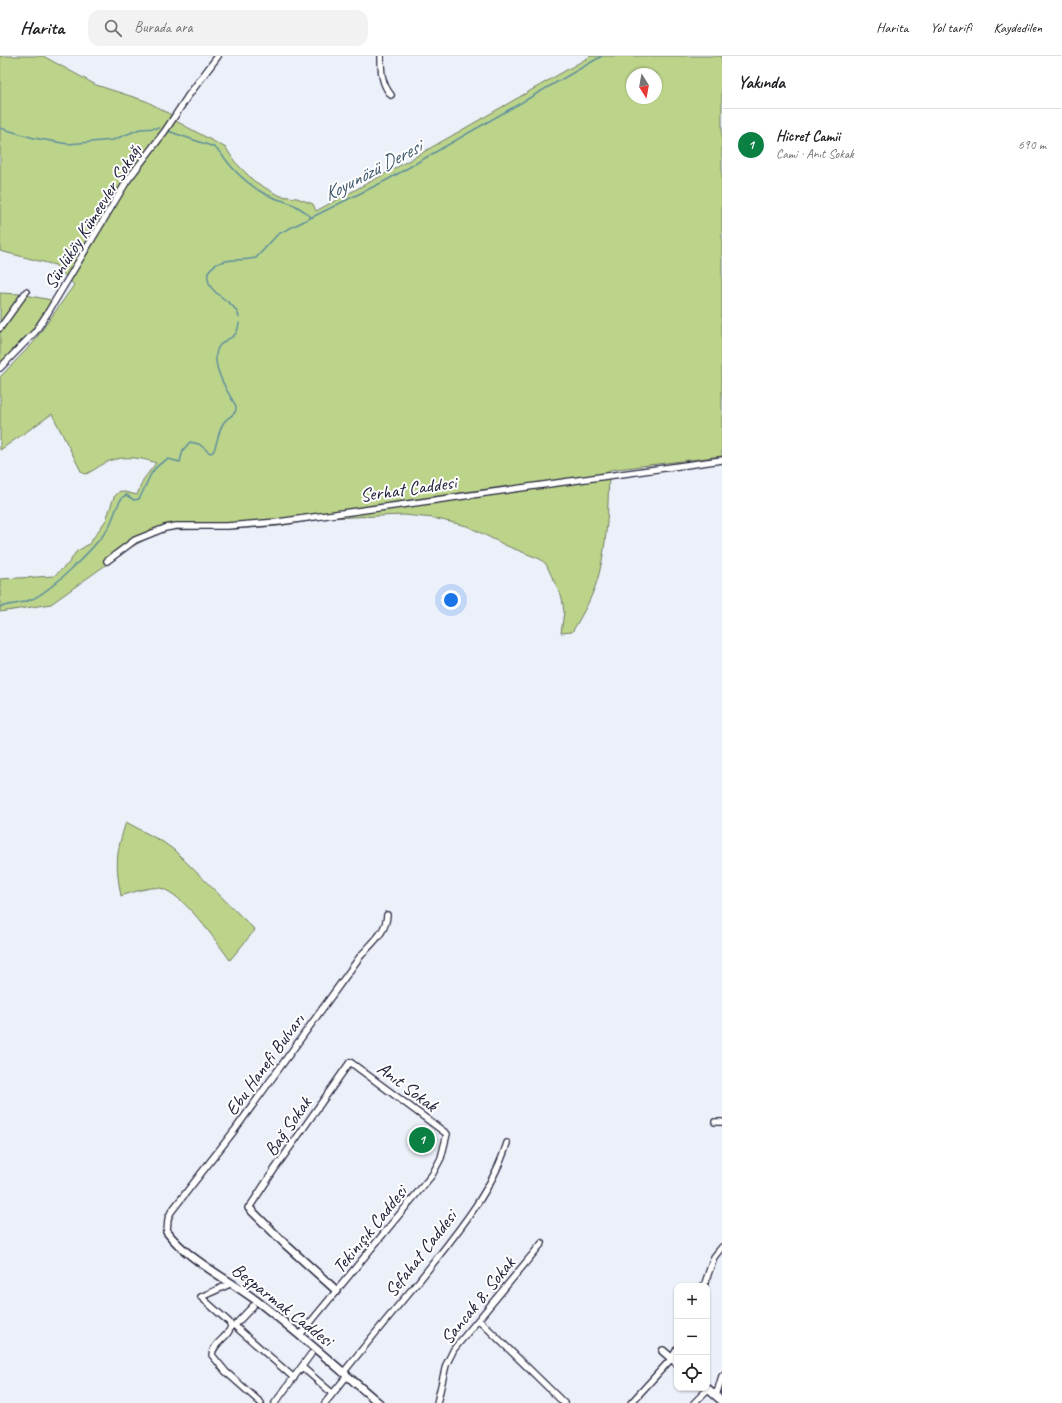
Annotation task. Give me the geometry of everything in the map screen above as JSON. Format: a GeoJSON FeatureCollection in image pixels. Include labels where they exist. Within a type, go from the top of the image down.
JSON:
{"type":"FeatureCollection","features":[{"type":"Feature","properties":{"kind":"street","name":"Sünlüköy Kümeevler Sokağı"},"geometry":{"type":"LineString","coordinates":[[0,368],[35,332],[48,314],[128,181],[218,56]]}},
{"type":"Feature","properties":{"kind":"street"},"geometry":{"type":"LineString","coordinates":[[381,56],[382,79],[391,95]]}},
{"type":"Feature","properties":{"kind":"street","name":"Sünlüköy Kümeevler Sokağı"},"geometry":{"type":"LineString","coordinates":[[0,328],[26,292]]}},
{"type":"Feature","properties":{"kind":"street","name":"Serhat Caddesi"},"geometry":{"type":"LineString","coordinates":[[107,561],[142,536],[176,526],[227,526],[278,522],[722,460]]}},
{"type":"Feature","properties":{"kind":"street","name":"Ebu Hanefi Bulvarı"},"geometry":{"type":"LineString","coordinates":[[167,1232],[168,1219],[171,1212],[234,1132],[359,958],[380,935],[386,925],[387,915]]}},
{"type":"Feature","properties":{"kind":"street","name":"Anıt Sokak"},"geometry":{"type":"LineString","coordinates":[[350,1062],[448,1134]]}},
{"type":"Feature","properties":{"kind":"street","name":"Bağ Sokak"},"geometry":{"type":"LineString","coordinates":[[250,1208],[274,1170],[350,1062]]}},
{"type":"Feature","properties":{"kind":"street"},"geometry":{"type":"LineString","coordinates":[[715,1122],[722,1122]]}},
{"type":"Feature","properties":{"kind":"street","name":"Tekinışık Caddesi"},"geometry":{"type":"LineString","coordinates":[[300,1335],[435,1171],[442,1158],[448,1134]]}},
{"type":"Feature","properties":{"kind":"street","name":"Sefahat Caddesi"},"geometry":{"type":"LineString","coordinates":[[325,1403],[345,1374],[451,1241],[494,1176],[503,1157],[507,1143]]}},
{"type":"Feature","properties":{"kind":"street"},"geometry":{"type":"LineString","coordinates":[[250,1208],[286,1245],[337,1291]]}},
{"type":"Feature","properties":{"kind":"street","name":"Beşparmak Caddesi"},"geometry":{"type":"LineString","coordinates":[[167,1232],[184,1250],[232,1283],[300,1335],[379,1403]]}},
{"type":"Feature","properties":{"kind":"street","name":"Sancak 8. Sokak"},"geometry":{"type":"LineString","coordinates":[[437,1403],[450,1356],[454,1349],[542,1243]]}},
{"type":"Feature","properties":{"kind":"street"},"geometry":{"type":"LineString","coordinates":[[705,1283],[714,1258],[722,1247]]}},
{"type":"Feature","properties":{"kind":"street"},"geometry":{"type":"LineString","coordinates":[[232,1283],[201,1297],[231,1324],[229,1332],[214,1348],[212,1355],[226,1372],[261,1403]]}},
{"type":"Feature","properties":{"kind":"street"},"geometry":{"type":"LineString","coordinates":[[253,1306],[236,1324],[236,1327],[294,1378]]}},
{"type":"Feature","properties":{"kind":"street"},"geometry":{"type":"LineString","coordinates":[[479,1320],[564,1403]]}},
{"type":"Feature","properties":{"kind":"street"},"geometry":{"type":"LineString","coordinates":[[631,1403],[674,1360],[663,1351]]}},
{"type":"Feature","properties":{"kind":"street"},"geometry":{"type":"LineString","coordinates":[[275,1403],[312,1354]]}},
{"type":"Feature","properties":{"kind":"street"},"geometry":{"type":"LineString","coordinates":[[302,1367],[332,1394]]}},
{"type":"Feature","properties":{"kind":"street"},"geometry":{"type":"LineString","coordinates":[[716,1396],[722,1376]]}},
{"type":"Feature","properties":{"kind":"street"},"geometry":{"type":"LineString","coordinates":[[694,1403],[705,1391]]}},
{"type":"Feature","properties":{"kind":"street"},"geometry":{"type":"LineString","coordinates":[[710,1391],[722,1401]]}},
{"type":"Feature","properties":{"kind":"green space"},"geometry":{"type":"Polygon","coordinates":[[[0,56],[43,56],[96,85],[146,101],[170,114],[174,120],[226,148],[235,162],[254,181],[281,196],[297,198],[313,204],[316,211],[392,170],[591,56],[722,56],[722,456],[609,470],[606,535],[602,561],[588,604],[572,632],[561,633],[564,612],[562,598],[546,564],[540,559],[507,546],[467,526],[433,518],[404,515],[328,518],[278,526],[235,529],[170,530],[156,534],[131,547],[51,604],[0,612],[0,579],[54,576],[69,563],[76,552],[89,544],[106,520],[114,497],[120,491],[137,495],[143,480],[156,463],[144,459],[124,458],[111,460],[86,474],[82,473],[52,414],[0,450],[0,377],[33,343],[74,285],[55,265],[0,251],[0,56]]]}},
{"type":"Feature","properties":{"kind":"green space"},"geometry":{"type":"Polygon","coordinates":[[[0,293],[20,294],[51,300],[38,324],[0,363],[0,293]]]}},
{"type":"Feature","properties":{"kind":"green space"},"geometry":{"type":"Polygon","coordinates":[[[126,822],[163,842],[174,850],[255,930],[230,960],[189,908],[169,892],[160,888],[151,888],[121,896],[117,866],[118,850],[126,822]]]}},
{"type":"Feature","properties":{"kind":"waterway","name":"Koyunözü Deresi"},"geometry":{"type":"LineString","coordinates":[[239,317],[232,305],[211,287],[208,280],[208,272],[212,267],[230,260],[256,258],[278,234],[387,180],[602,56]]}},
{"type":"Feature","properties":{"kind":"waterway"},"geometry":{"type":"LineString","coordinates":[[0,128],[34,138],[68,144],[113,140],[140,129],[159,128]]}},
{"type":"Feature","properties":{"kind":"waterway"},"geometry":{"type":"LineString","coordinates":[[168,131],[214,147],[243,179],[258,190],[298,207],[311,217]]}},
{"type":"Feature","properties":{"kind":"waterway","name":"Koyunözü Deresi"},"geometry":{"type":"LineString","coordinates":[[0,607],[30,600],[60,579],[82,558],[107,530],[123,497],[126,495],[134,500],[139,499],[150,476],[156,467],[161,463],[168,459],[180,462],[183,450],[190,442],[199,444],[210,453],[213,452],[222,425],[234,414],[236,409],[236,406],[224,385],[217,367],[217,351],[220,345],[235,335],[239,323]]}},
{"type":"Feature","properties":{"kind":"place","name":"Hicret Camii"},"geometry":{"type":"Point","coordinates":[422,1140]}}]}
